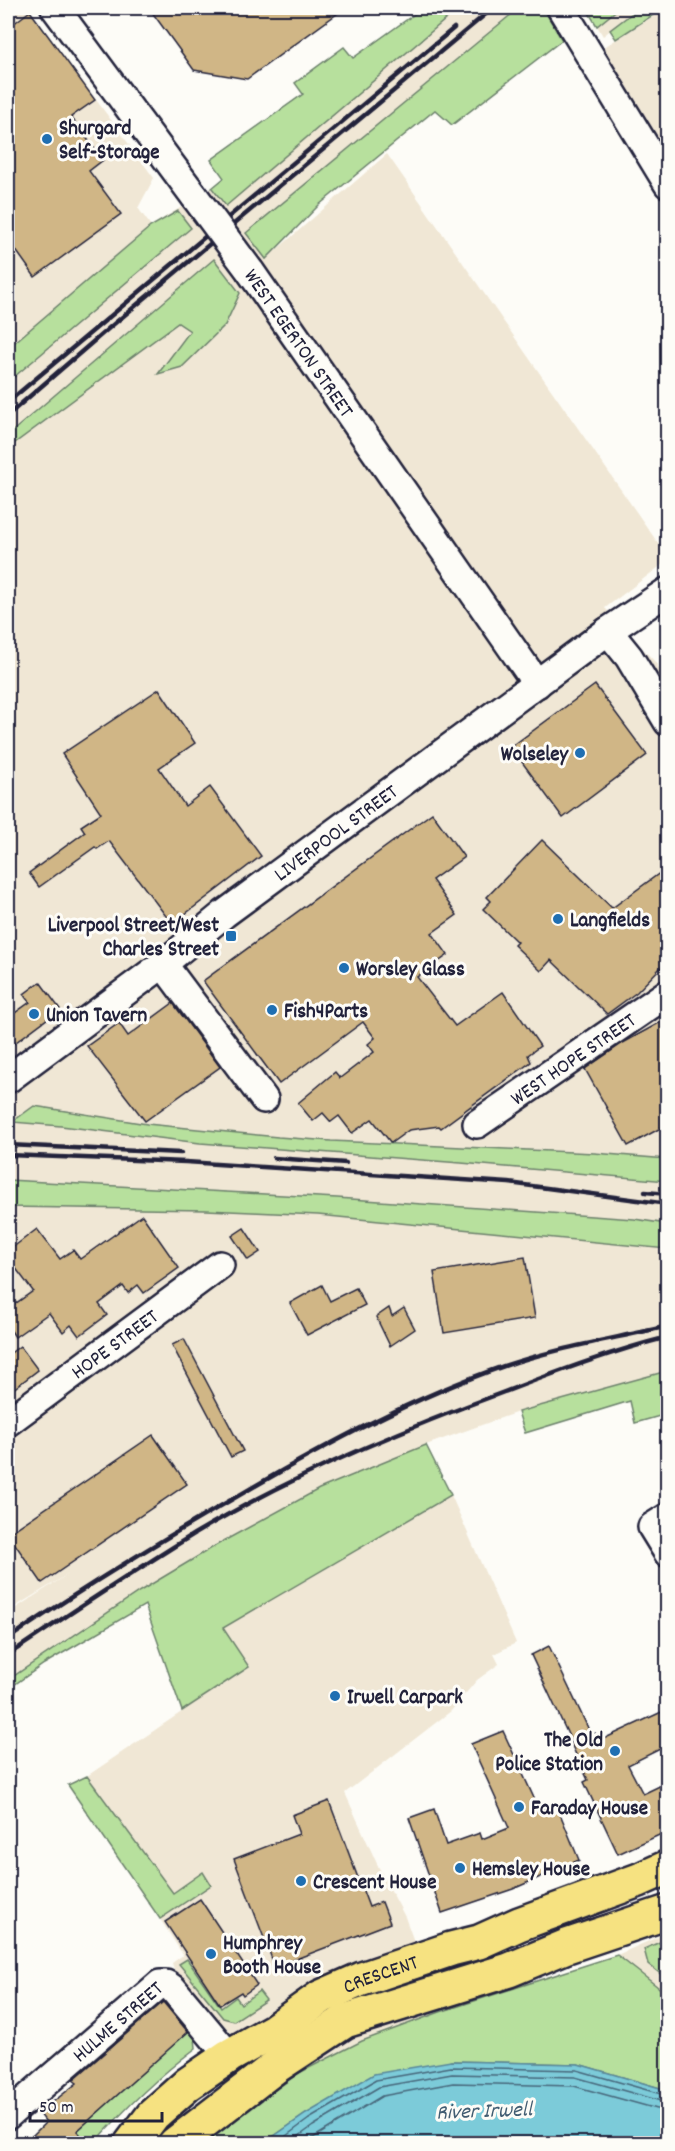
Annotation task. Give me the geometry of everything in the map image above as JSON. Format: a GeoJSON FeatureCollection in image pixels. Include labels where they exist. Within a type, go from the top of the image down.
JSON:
{"type":"FeatureCollection","features":[{"type":"Feature","properties":{"kind":"highway","name":"CRESCENT"},"geometry":{"type":"LineString","coordinates":[[131,2144],[153,2115],[188,2084],[229,2056],[275,2030],[321,1996],[451,1949],[479,1942],[519,1924],[668,1867]]}},
{"type":"Feature","properties":{"kind":"highway","name":"CRESCENT"},"geometry":{"type":"LineString","coordinates":[[175,2144],[275,2067],[345,2021],[509,1970],[567,1946],[668,1912]]}},
{"type":"Feature","properties":{"kind":"street","name":"WEST EGERTON STREET"},"geometry":{"type":"LineString","coordinates":[[55,8],[250,271],[537,684]]}},
{"type":"Feature","properties":{"kind":"street"},"geometry":{"type":"LineString","coordinates":[[565,16],[668,184]]}},
{"type":"Feature","properties":{"kind":"street","name":"LIVERPOOL STREET"},"geometry":{"type":"LineString","coordinates":[[9,1074],[163,964],[224,914],[608,631],[668,591]]}},
{"type":"Feature","properties":{"kind":"street"},"geometry":{"type":"LineString","coordinates":[[608,631],[629,657],[668,722]]}},
{"type":"Feature","properties":{"kind":"street"},"geometry":{"type":"LineString","coordinates":[[163,964],[264,1099]]}},
{"type":"Feature","properties":{"kind":"street","name":"WEST HOPE STREET"},"geometry":{"type":"LineString","coordinates":[[477,1124],[668,993]]}},
{"type":"Feature","properties":{"kind":"street","name":"HOPE STREET"},"geometry":{"type":"LineString","coordinates":[[8,1422],[220,1266]]}},
{"type":"Feature","properties":{"kind":"street"},"geometry":{"type":"LineString","coordinates":[[668,1517],[652,1527],[668,1553]]}},
{"type":"Feature","properties":{"kind":"street","name":"HULME STREET"},"geometry":{"type":"LineString","coordinates":[[8,2115],[154,1987],[166,1984],[173,1989],[229,2056]]}},
{"type":"Feature","properties":{"kind":"shaded area"},"geometry":{"type":"Polygon","coordinates":[[[8,8],[28,8],[154,178],[138,208],[151,226],[212,188],[423,15],[449,8],[586,8],[588,11],[558,33],[562,40],[452,125],[435,110],[319,205],[274,252],[387,154],[667,556],[667,561],[605,608],[656,663],[667,683],[667,1159],[594,1153],[278,1137],[461,1163],[667,1181],[667,1371],[518,1412],[426,1445],[319,1489],[220,1543],[141,1591],[8,1689],[8,1613],[70,1573],[8,1611],[8,8]]]}},
{"type":"Feature","properties":{"kind":"shaded area"},"geometry":{"type":"Polygon","coordinates":[[[619,8],[639,8],[603,36],[597,26],[619,8]]]}},
{"type":"Feature","properties":{"kind":"shaded area"},"geometry":{"type":"Polygon","coordinates":[[[667,8],[667,163],[601,49],[667,8]]]}},
{"type":"Feature","properties":{"kind":"shaded area"},"geometry":{"type":"Polygon","coordinates":[[[451,1495],[516,1643],[494,1654],[499,1664],[477,1680],[451,1711],[345,1793],[378,1866],[405,1917],[440,2012],[617,1955],[667,1933],[667,2090],[578,2064],[451,2061],[316,2109],[220,2022],[175,1972],[172,1963],[183,1955],[160,1919],[179,1905],[173,1893],[87,1776],[248,1667],[222,1628],[451,1495]]]}},
{"type":"Feature","properties":{"kind":"green space"},"geometry":{"type":"Polygon","coordinates":[[[423,8],[459,8],[226,206],[212,188],[224,178],[211,160],[303,94],[295,83],[344,47],[353,58],[423,8]]]}},
{"type":"Feature","properties":{"kind":"green space"},"geometry":{"type":"Polygon","coordinates":[[[519,8],[543,8],[562,40],[452,125],[435,110],[319,205],[266,259],[246,233],[519,8]]]}},
{"type":"Feature","properties":{"kind":"green space"},"geometry":{"type":"Polygon","coordinates":[[[586,8],[619,8],[597,26],[586,8]]]}},
{"type":"Feature","properties":{"kind":"green space"},"geometry":{"type":"Polygon","coordinates":[[[639,8],[664,8],[616,39],[610,30],[639,8]]]}},
{"type":"Feature","properties":{"kind":"green space"},"geometry":{"type":"Polygon","coordinates":[[[178,211],[191,228],[8,382],[8,348],[150,227],[178,211]]]}},
{"type":"Feature","properties":{"kind":"green space"},"geometry":{"type":"Polygon","coordinates":[[[214,259],[240,293],[225,325],[182,367],[158,374],[190,331],[178,323],[8,448],[8,435],[214,259]]]}},
{"type":"Feature","properties":{"kind":"green space"},"geometry":{"type":"Polygon","coordinates":[[[34,1106],[147,1124],[278,1137],[594,1153],[667,1159],[667,1181],[200,1143],[12,1122],[34,1106]]]}},
{"type":"Feature","properties":{"kind":"green space"},"geometry":{"type":"Polygon","coordinates":[[[8,1180],[337,1198],[634,1219],[667,1224],[667,1249],[318,1215],[206,1210],[8,1207],[8,1180]]]}},
{"type":"Feature","properties":{"kind":"green space"},"geometry":{"type":"Polygon","coordinates":[[[667,1371],[667,1414],[635,1423],[630,1401],[525,1433],[518,1412],[667,1371]]]}},
{"type":"Feature","properties":{"kind":"green space"},"geometry":{"type":"Polygon","coordinates":[[[426,1445],[451,1495],[223,1628],[249,1667],[182,1711],[145,1605],[44,1664],[8,1689],[8,1680],[140,1591],[220,1543],[319,1489],[426,1445]]]}},
{"type":"Feature","properties":{"kind":"green space"},"geometry":{"type":"Polygon","coordinates":[[[87,1776],[173,1893],[203,1872],[211,1885],[160,1919],[68,1785],[87,1776]]]}},
{"type":"Feature","properties":{"kind":"green space"},"geometry":{"type":"Polygon","coordinates":[[[667,1939],[667,1979],[648,1964],[644,1949],[667,1939]]]}},
{"type":"Feature","properties":{"kind":"green space"},"geometry":{"type":"Polygon","coordinates":[[[617,1955],[667,1994],[667,2090],[578,2064],[451,2061],[306,2114],[264,2143],[204,2144],[299,2073],[362,2041],[440,2012],[617,1955]]]}},
{"type":"Feature","properties":{"kind":"green space"},"geometry":{"type":"Polygon","coordinates":[[[187,1959],[221,2008],[236,1997],[241,2004],[259,1991],[266,2000],[234,2021],[223,2018],[179,1964],[187,1959]]]}},
{"type":"Feature","properties":{"kind":"green space"},"geometry":{"type":"Polygon","coordinates":[[[189,2031],[195,2038],[196,2048],[143,2093],[95,2143],[72,2144],[77,2131],[189,2031]]]}},
{"type":"Feature","properties":{"kind":"water","name":"River Irwell"},"geometry":{"type":"Polygon","coordinates":[[[451,2061],[578,2064],[667,2090],[667,2143],[264,2143],[306,2114],[374,2074],[451,2061]]]}},
{"type":"Feature","properties":{"kind":"building"},"geometry":{"type":"Polygon","coordinates":[[[149,8],[345,8],[247,79],[194,70],[149,8]]]}},
{"type":"Feature","properties":{"kind":"building","name":"Shurgard Self-Storage"},"geometry":{"type":"Polygon","coordinates":[[[30,11],[95,100],[71,117],[103,160],[89,171],[121,214],[35,277],[8,239],[8,28],[30,11]]]}},
{"type":"Feature","properties":{"kind":"building","name":"Wolseley"},"geometry":{"type":"Polygon","coordinates":[[[595,685],[647,755],[563,818],[511,747],[595,685]]]}},
{"type":"Feature","properties":{"kind":"building"},"geometry":{"type":"Polygon","coordinates":[[[159,689],[195,743],[159,768],[185,806],[210,787],[261,856],[172,924],[109,841],[97,849],[95,847],[39,887],[29,873],[85,832],[81,826],[101,813],[62,754],[159,689]]]}},
{"type":"Feature","properties":{"kind":"building"},"geometry":{"type":"Polygon","coordinates":[[[432,813],[464,857],[432,880],[457,915],[432,933],[448,955],[417,977],[455,1026],[503,992],[540,1046],[528,1055],[531,1062],[441,1128],[439,1126],[409,1130],[391,1143],[372,1119],[352,1133],[339,1116],[331,1122],[323,1113],[313,1121],[298,1103],[335,1072],[340,1078],[374,1052],[368,1044],[375,1038],[363,1022],[279,1084],[203,981],[432,813]]]}},
{"type":"Feature","properties":{"kind":"building","name":"Langfields"},"geometry":{"type":"Polygon","coordinates":[[[542,840],[612,908],[668,867],[668,960],[637,992],[607,1014],[551,960],[541,971],[514,945],[517,942],[483,909],[491,901],[487,897],[542,840]]]}},
{"type":"Feature","properties":{"kind":"building","name":"Union Tavern"},"geometry":{"type":"Polygon","coordinates":[[[40,982],[60,1009],[8,1048],[8,1018],[30,1002],[24,994],[40,982]]]}},
{"type":"Feature","properties":{"kind":"building"},"geometry":{"type":"Polygon","coordinates":[[[173,1003],[220,1067],[145,1121],[87,1046],[119,1023],[128,1036],[173,1003]]]}},
{"type":"Feature","properties":{"kind":"building"},"geometry":{"type":"Polygon","coordinates":[[[668,1018],[668,1124],[628,1146],[585,1069],[623,1043],[668,1018]]]}},
{"type":"Feature","properties":{"kind":"building"},"geometry":{"type":"Polygon","coordinates":[[[142,1215],[179,1268],[144,1293],[138,1285],[128,1293],[123,1286],[99,1304],[107,1315],[79,1336],[71,1325],[63,1332],[49,1313],[15,1337],[8,1326],[8,1309],[33,1291],[8,1258],[8,1251],[37,1229],[60,1259],[73,1250],[80,1259],[142,1215]]]}},
{"type":"Feature","properties":{"kind":"building"},"geometry":{"type":"Polygon","coordinates":[[[244,1228],[260,1252],[248,1260],[232,1236],[244,1228]]]}},
{"type":"Feature","properties":{"kind":"building"},"geometry":{"type":"Polygon","coordinates":[[[525,1257],[535,1318],[444,1333],[434,1272],[525,1257]]]}},
{"type":"Feature","properties":{"kind":"building"},"geometry":{"type":"Polygon","coordinates":[[[322,1285],[330,1301],[356,1288],[365,1305],[307,1335],[290,1303],[322,1285]]]}},
{"type":"Feature","properties":{"kind":"building"},"geometry":{"type":"Polygon","coordinates":[[[389,1308],[392,1316],[404,1308],[415,1329],[390,1346],[376,1317],[389,1308]]]}},
{"type":"Feature","properties":{"kind":"building"},"geometry":{"type":"Polygon","coordinates":[[[184,1339],[243,1451],[231,1457],[172,1345],[184,1339]]]}},
{"type":"Feature","properties":{"kind":"building"},"geometry":{"type":"Polygon","coordinates":[[[20,1346],[38,1370],[8,1393],[8,1355],[20,1346]]]}},
{"type":"Feature","properties":{"kind":"building"},"geometry":{"type":"Polygon","coordinates":[[[153,1435],[187,1484],[42,1583],[8,1534],[153,1435]]]}},
{"type":"Feature","properties":{"kind":"building","name":"The Old Police Station"},"geometry":{"type":"Polygon","coordinates":[[[549,1646],[591,1734],[595,1733],[599,1741],[668,1709],[668,1745],[628,1765],[643,1794],[668,1782],[668,1831],[618,1854],[584,1782],[588,1780],[572,1743],[531,1655],[549,1646]]]}},
{"type":"Feature","properties":{"kind":"building"},"geometry":{"type":"Polygon","coordinates":[[[503,1731],[540,1811],[556,1804],[579,1860],[513,1889],[442,1913],[409,1818],[434,1809],[446,1845],[480,1833],[482,1839],[509,1828],[471,1744],[503,1731]]]}},
{"type":"Feature","properties":{"kind":"building","name":"Crescent House"},"geometry":{"type":"Polygon","coordinates":[[[329,1801],[369,1907],[382,1902],[390,1923],[275,1967],[234,1859],[299,1834],[292,1815],[329,1801]]]}},
{"type":"Feature","properties":{"kind":"building","name":"Humphrey Booth House"},"geometry":{"type":"Polygon","coordinates":[[[200,1899],[257,1985],[243,1995],[241,1992],[220,2005],[165,1922],[200,1899]]]}},
{"type":"Feature","properties":{"kind":"building"},"geometry":{"type":"Polygon","coordinates":[[[163,2002],[188,2032],[77,2131],[80,2134],[72,2144],[24,2144],[46,2122],[39,2113],[77,2083],[73,2080],[163,2002]]]}},
{"type":"Feature","properties":{"kind":"railway"},"geometry":{"type":"LineString","coordinates":[[8,415],[493,8]]}},
{"type":"Feature","properties":{"kind":"railway"},"geometry":{"type":"LineString","coordinates":[[8,402],[454,28]]}},
{"type":"Feature","properties":{"kind":"railway"},"geometry":{"type":"LineString","coordinates":[[8,1145],[181,1153]]}},
{"type":"Feature","properties":{"kind":"railway"},"geometry":{"type":"LineString","coordinates":[[8,1155],[186,1162],[509,1183],[668,1204]]}},
{"type":"Feature","properties":{"kind":"railway"},"geometry":{"type":"LineString","coordinates":[[274,1158],[346,1163]]}},
{"type":"Feature","properties":{"kind":"railway"},"geometry":{"type":"LineString","coordinates":[[645,1192],[668,1194]]}},
{"type":"Feature","properties":{"kind":"railway"},"geometry":{"type":"LineString","coordinates":[[8,1639],[95,1582],[213,1510],[306,1457],[403,1407],[504,1366],[565,1349],[668,1326]]}},
{"type":"Feature","properties":{"kind":"railway"},"geometry":{"type":"LineString","coordinates":[[8,1655],[194,1534],[307,1474],[464,1407],[585,1362],[668,1337]]}},
{"type":"Feature","properties":{"kind":"place","name":"Shurgard Self-Storage"},"geometry":{"type":"Point","coordinates":[47,139]}},
{"type":"Feature","properties":{"kind":"place","name":"Wolseley"},"geometry":{"type":"Point","coordinates":[580,753]}},
{"type":"Feature","properties":{"kind":"place","name":"Langfields"},"geometry":{"type":"Point","coordinates":[558,919]}},
{"type":"Feature","properties":{"kind":"place","name":"Liverpool Street/West Charles Street"},"geometry":{"type":"Point","coordinates":[231,936]}},
{"type":"Feature","properties":{"kind":"place","name":"Worsley Glass"},"geometry":{"type":"Point","coordinates":[344,968]}},
{"type":"Feature","properties":{"kind":"place","name":"Fish4Parts"},"geometry":{"type":"Point","coordinates":[272,1010]}},
{"type":"Feature","properties":{"kind":"place","name":"Union Tavern"},"geometry":{"type":"Point","coordinates":[34,1014]}},
{"type":"Feature","properties":{"kind":"place","name":"Irwell Carpark"},"geometry":{"type":"Point","coordinates":[335,1696]}},
{"type":"Feature","properties":{"kind":"place","name":"The Old Police Station"},"geometry":{"type":"Point","coordinates":[615,1751]}},
{"type":"Feature","properties":{"kind":"place","name":"Faraday House"},"geometry":{"type":"Point","coordinates":[519,1807]}},
{"type":"Feature","properties":{"kind":"place","name":"Hemsley House"},"geometry":{"type":"Point","coordinates":[460,1868]}},
{"type":"Feature","properties":{"kind":"place","name":"Crescent House"},"geometry":{"type":"Point","coordinates":[301,1881]}},
{"type":"Feature","properties":{"kind":"place","name":"Humphrey Booth House"},"geometry":{"type":"Point","coordinates":[211,1954]}}]}
